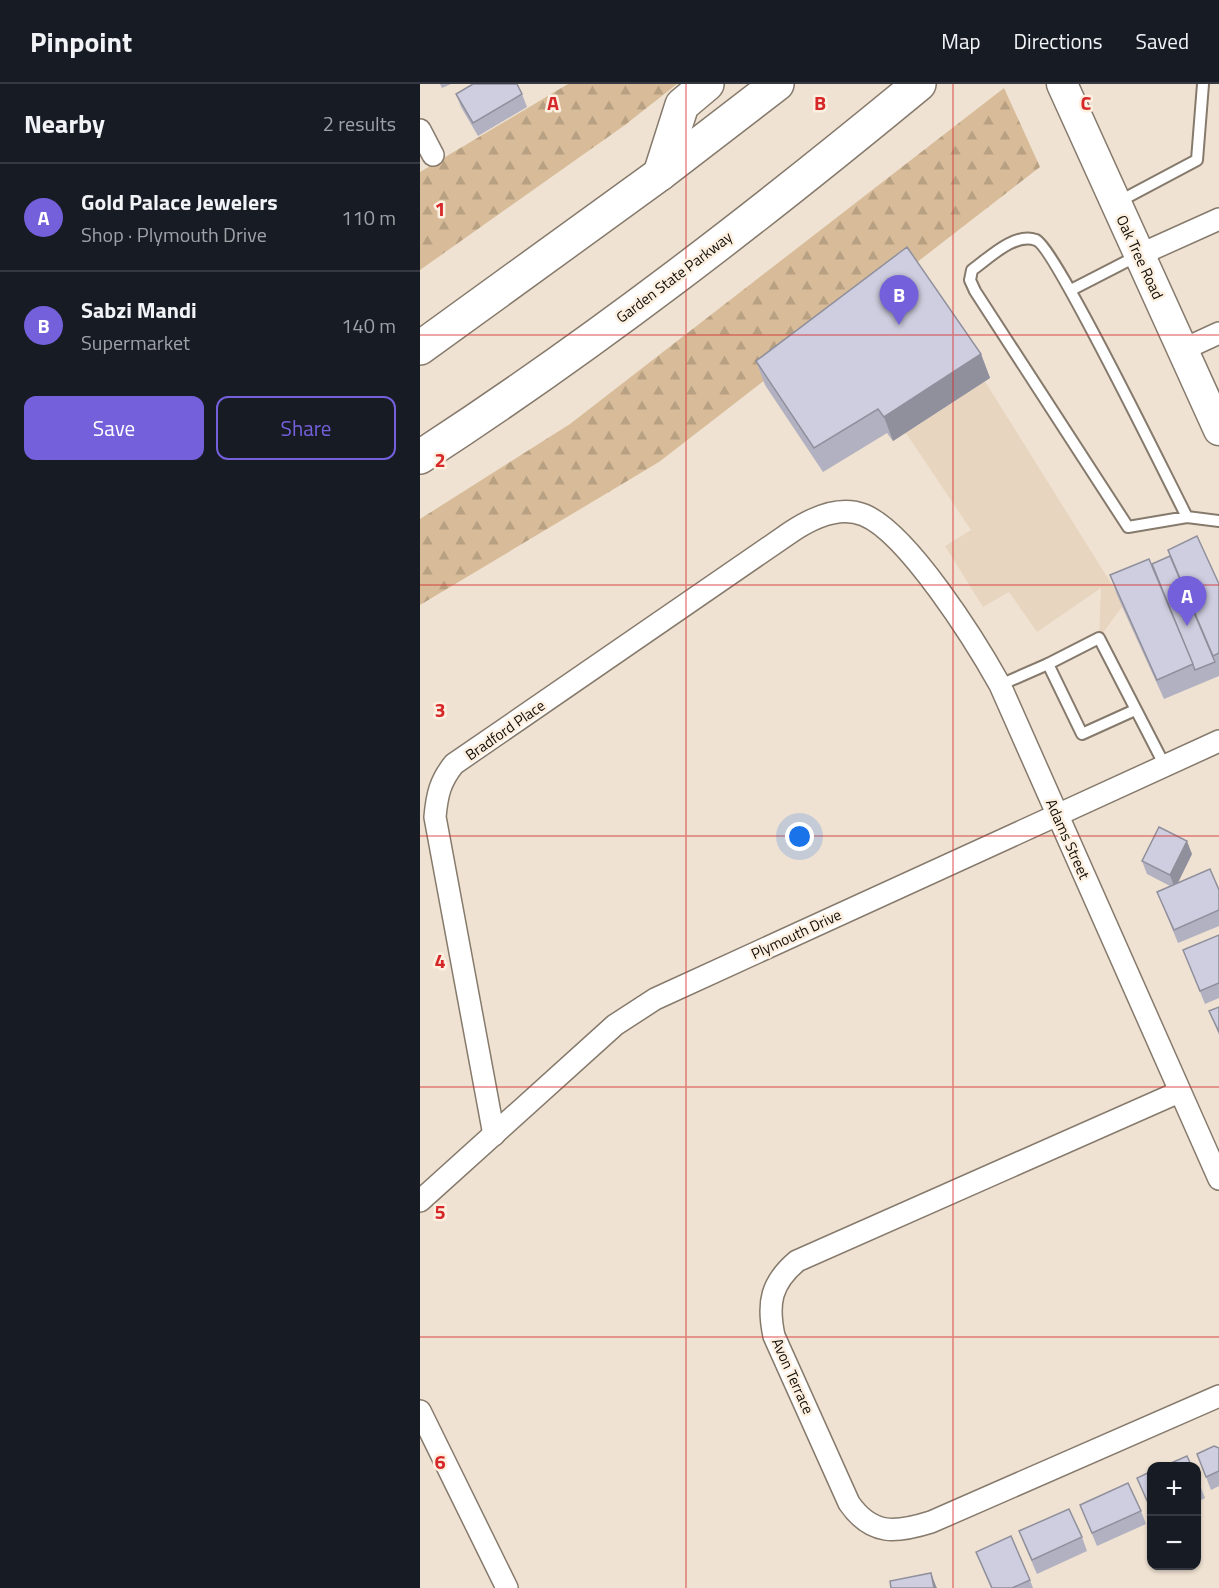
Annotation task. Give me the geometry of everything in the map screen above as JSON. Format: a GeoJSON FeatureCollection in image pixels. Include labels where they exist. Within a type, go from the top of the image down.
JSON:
{"type":"FeatureCollection","features":[{"type":"Feature","properties":{"kind":"highway"},"geometry":{"type":"LineString","coordinates":[[660,174],[682,105],[708,84]]}},
{"type":"Feature","properties":{"kind":"highway"},"geometry":{"type":"LineString","coordinates":[[420,348],[660,174],[777,84]]}},
{"type":"Feature","properties":{"kind":"highway","name":"Garden State Parkway"},"geometry":{"type":"LineString","coordinates":[[420,457],[657,291],[803,178],[919,84]]}},
{"type":"Feature","properties":{"kind":"street","name":"Oak Tree Road"},"geometry":{"type":"LineString","coordinates":[[1062,84],[1182,350],[1217,421]]}},
{"type":"Feature","properties":{"kind":"street"},"geometry":{"type":"LineString","coordinates":[[420,130],[433,155]]}},
{"type":"Feature","properties":{"kind":"street"},"geometry":{"type":"LineString","coordinates":[[1139,255],[1219,219]]}},
{"type":"Feature","properties":{"kind":"street"},"geometry":{"type":"LineString","coordinates":[[1182,350],[1219,333]]}},
{"type":"Feature","properties":{"kind":"street","name":"Bradford Place"},"geometry":{"type":"LineString","coordinates":[[494,1135],[435,817],[437,794],[442,778],[454,764],[813,518],[842,512],[862,514],[879,523]]}},
{"type":"Feature","properties":{"kind":"street","name":"Adams Street"},"geometry":{"type":"LineString","coordinates":[[879,523],[939,590],[976,642],[1000,685],[1219,1179]]}},
{"type":"Feature","properties":{"kind":"street","name":"Plymouth Drive"},"geometry":{"type":"LineString","coordinates":[[420,1201],[615,1025],[655,999],[1219,741]]}},
{"type":"Feature","properties":{"kind":"street","name":"Avon Terrace"},"geometry":{"type":"LineString","coordinates":[[1179,1092],[798,1261],[782,1274],[773,1293],[770,1316],[774,1336],[849,1503],[859,1517],[885,1529],[897,1531],[931,1522],[1219,1396]]}},
{"type":"Feature","properties":{"kind":"street"},"geometry":{"type":"LineString","coordinates":[[420,1410],[507,1588]]}},
{"type":"Feature","properties":{"kind":"lane"},"geometry":{"type":"LineString","coordinates":[[1116,203],[1197,160],[1203,84]]}},
{"type":"Feature","properties":{"kind":"lane"},"geometry":{"type":"LineString","coordinates":[[1186,517],[1071,290],[1043,244],[1035,239],[1024,238],[1010,244],[972,270],[970,280],[975,291],[1128,527],[1186,517],[1219,521]]}},
{"type":"Feature","properties":{"kind":"lane"},"geometry":{"type":"LineString","coordinates":[[1071,290],[1139,255]]}},
{"type":"Feature","properties":{"kind":"lane"},"geometry":{"type":"LineString","coordinates":[[1000,685],[1099,638],[1165,766]]}},
{"type":"Feature","properties":{"kind":"lane"},"geometry":{"type":"LineString","coordinates":[[1048,664],[1082,734],[1135,710]]}},
{"type":"Feature","properties":{"kind":"shaded area"},"geometry":{"type":"Polygon","coordinates":[[[916,271],[1119,596],[1164,699],[1122,607],[1099,638],[1101,588],[1037,632],[1009,592],[983,607],[945,546],[971,530],[906,433],[893,441],[887,433],[823,472],[916,271]]]}},
{"type":"Feature","properties":{"kind":"green space"},"geometry":{"type":"Polygon","coordinates":[[[568,84],[677,84],[625,125],[420,270],[420,172],[568,84]]]}},
{"type":"Feature","properties":{"kind":"green space"},"geometry":{"type":"Polygon","coordinates":[[[1004,88],[1040,167],[659,462],[420,605],[420,519],[570,424],[1004,88]]]}},
{"type":"Feature","properties":{"kind":"building"},"geometry":{"type":"Polygon","coordinates":[[[473,84],[517,84],[522,94],[473,123],[456,94],[473,84]]]}},
{"type":"Feature","properties":{"kind":"building"},"geometry":{"type":"Polygon","coordinates":[[[907,247],[981,354],[884,417],[878,409],[814,448],[756,361],[907,247]]]}},
{"type":"Feature","properties":{"kind":"building"},"geometry":{"type":"Polygon","coordinates":[[[1197,536],[1219,584],[1219,653],[1213,656],[1168,550],[1197,536]]]}},
{"type":"Feature","properties":{"kind":"building"},"geometry":{"type":"Polygon","coordinates":[[[1170,556],[1215,662],[1195,670],[1152,564],[1170,556]]]}},
{"type":"Feature","properties":{"kind":"building"},"geometry":{"type":"Polygon","coordinates":[[[1149,559],[1193,664],[1157,680],[1110,575],[1149,559]]]}},
{"type":"Feature","properties":{"kind":"building"},"geometry":{"type":"Polygon","coordinates":[[[1159,827],[1187,841],[1170,875],[1142,861],[1159,827]]]}},
{"type":"Feature","properties":{"kind":"building"},"geometry":{"type":"Polygon","coordinates":[[[1210,869],[1219,890],[1219,910],[1174,930],[1157,892],[1210,869]]]}},
{"type":"Feature","properties":{"kind":"building"},"geometry":{"type":"Polygon","coordinates":[[[1219,935],[1219,983],[1200,991],[1183,950],[1219,935]]]}},
{"type":"Feature","properties":{"kind":"building"},"geometry":{"type":"Polygon","coordinates":[[[1219,1007],[1219,1032],[1209,1011],[1219,1007]]]}},
{"type":"Feature","properties":{"kind":"building"},"geometry":{"type":"Polygon","coordinates":[[[1214,1446],[1219,1448],[1219,1471],[1206,1477],[1197,1454],[1214,1446]]]}},
{"type":"Feature","properties":{"kind":"building"},"geometry":{"type":"Polygon","coordinates":[[[1187,1456],[1190,1462],[1173,1462],[1187,1456]]]}},
{"type":"Feature","properties":{"kind":"building"},"geometry":{"type":"Polygon","coordinates":[[[1147,1473],[1147,1501],[1137,1478],[1147,1473]]]}},
{"type":"Feature","properties":{"kind":"building"},"geometry":{"type":"Polygon","coordinates":[[[1128,1483],[1141,1511],[1092,1533],[1080,1505],[1128,1483]]]}},
{"type":"Feature","properties":{"kind":"building"},"geometry":{"type":"Polygon","coordinates":[[[1069,1509],[1082,1537],[1032,1560],[1019,1531],[1069,1509]]]}},
{"type":"Feature","properties":{"kind":"building"},"geometry":{"type":"Polygon","coordinates":[[[1011,1536],[1030,1580],[1012,1588],[992,1588],[976,1552],[1011,1536]]]}},
{"type":"Feature","properties":{"kind":"building"},"geometry":{"type":"Polygon","coordinates":[[[931,1573],[934,1588],[891,1588],[890,1581],[931,1573]]]}},
{"type":"Feature","properties":{"kind":"place","name":"Sabzi Mandi"},"geometry":{"type":"Point","coordinates":[899,325]}},
{"type":"Feature","properties":{"kind":"place","name":"Gold Palace Jewelers"},"geometry":{"type":"Point","coordinates":[1187,626]}}]}
